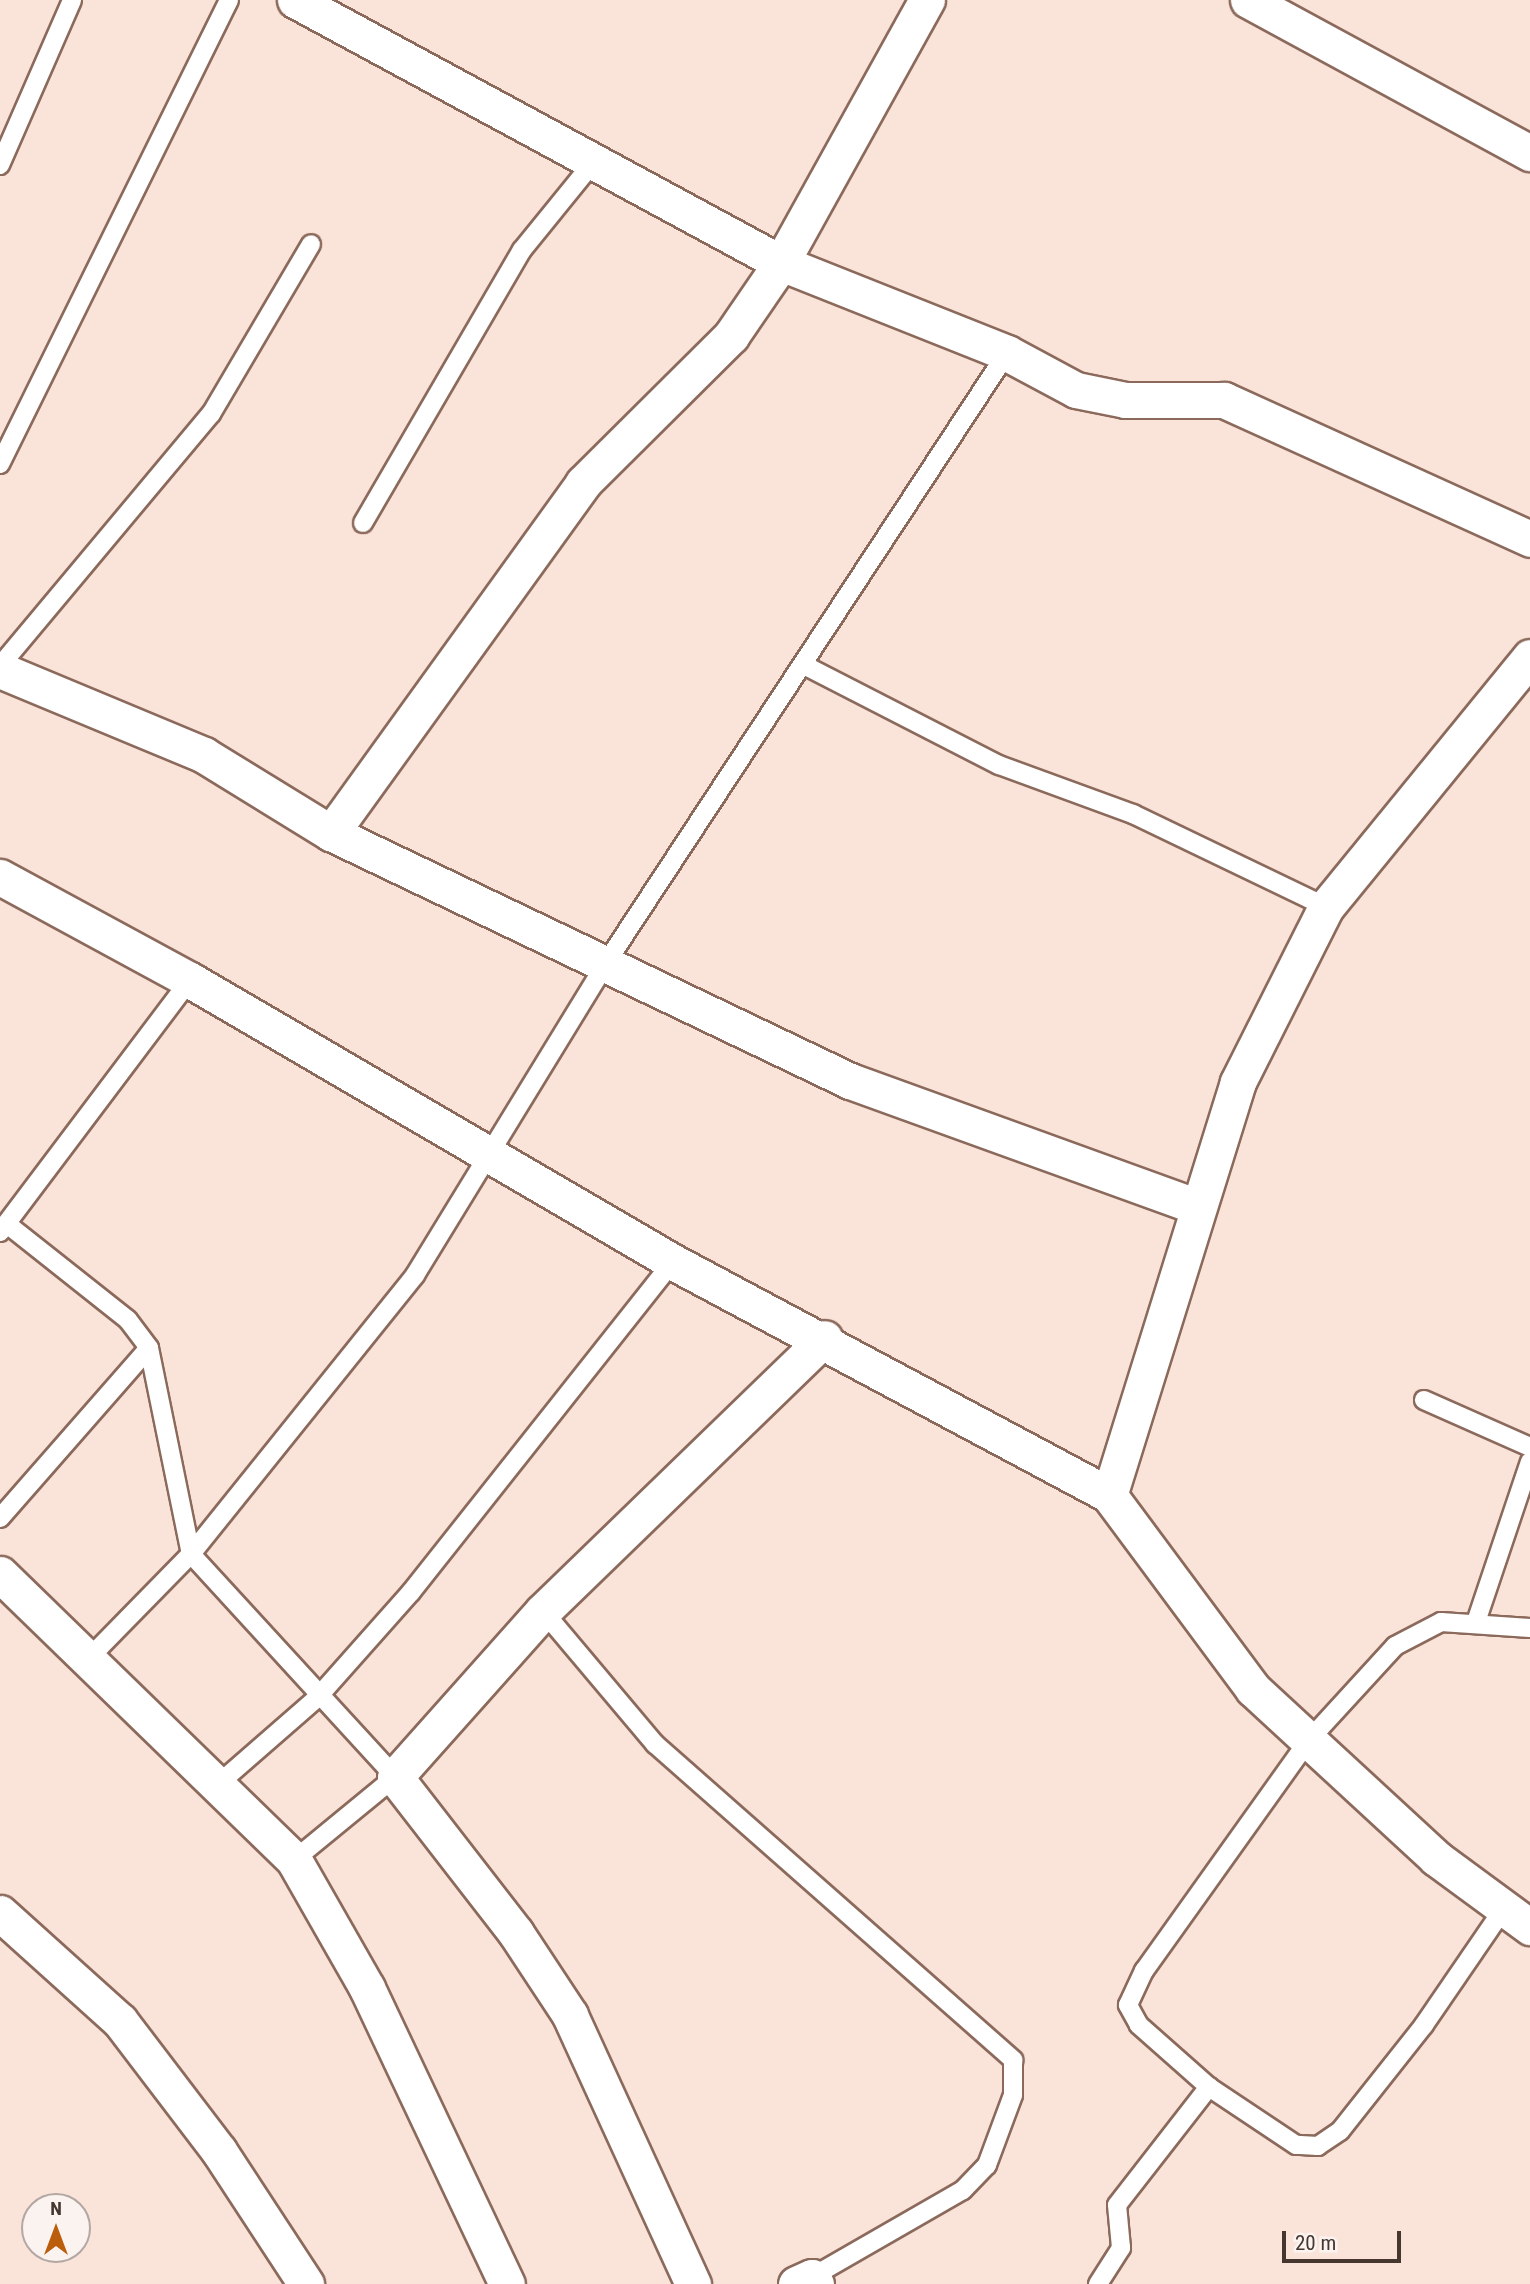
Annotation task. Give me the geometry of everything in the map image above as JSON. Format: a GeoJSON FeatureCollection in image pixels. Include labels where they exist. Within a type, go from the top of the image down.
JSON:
{"type":"FeatureCollection","features":[{"type":"Feature","properties":{"kind":"street"},"geometry":{"type":"LineString","coordinates":[[295,0],[591,165],[781,263],[1007,353],[1103,397],[1224,400],[1530,539]]}},
{"type":"Feature","properties":{"kind":"street"},"geometry":{"type":"LineString","coordinates":[[331,833],[544,532],[583,483],[731,336],[781,263],[927,0]]}},
{"type":"Feature","properties":{"kind":"street"},"geometry":{"type":"LineString","coordinates":[[1248,0],[1530,153]]}},
{"type":"Feature","properties":{"kind":"street"},"geometry":{"type":"LineString","coordinates":[[1109,1495],[1195,1206],[1238,1082],[1326,907],[1530,657]]}},
{"type":"Feature","properties":{"kind":"street"},"geometry":{"type":"LineString","coordinates":[[0,668],[204,755],[331,833],[604,966],[850,1081],[1195,1206]]}},
{"type":"Feature","properties":{"kind":"street"},"geometry":{"type":"LineString","coordinates":[[0,877],[190,980],[673,1262],[825,1338],[1109,1495],[1253,1689],[1436,1858],[1517,1917]]}},
{"type":"Feature","properties":{"kind":"street"},"geometry":{"type":"LineString","coordinates":[[693,2284],[570,2015],[516,1933],[395,1777],[542,1611],[825,1338]]}},
{"type":"Feature","properties":{"kind":"street"},"geometry":{"type":"LineString","coordinates":[[0,1574],[294,1860],[367,1988],[507,2284]]}},
{"type":"Feature","properties":{"kind":"street"},"geometry":{"type":"LineString","coordinates":[[0,1913],[120,2021],[219,2151],[306,2284]]}},
{"type":"Feature","properties":{"kind":"lane"},"geometry":{"type":"LineString","coordinates":[[0,165],[72,0]]}},
{"type":"Feature","properties":{"kind":"lane"},"geometry":{"type":"LineString","coordinates":[[0,464],[229,0]]}},
{"type":"Feature","properties":{"kind":"lane"},"geometry":{"type":"LineString","coordinates":[[363,523],[522,250],[591,165]]}},
{"type":"Feature","properties":{"kind":"lane"},"geometry":{"type":"LineString","coordinates":[[0,668],[211,414],[311,244]]}},
{"type":"Feature","properties":{"kind":"lane"},"geometry":{"type":"LineString","coordinates":[[89,1658],[191,1554],[408,1286],[490,1157],[604,966],[806,666],[1007,353]]}},
{"type":"Feature","properties":{"kind":"lane"},"geometry":{"type":"LineString","coordinates":[[806,666],[999,765],[1133,814],[1326,907]]}},
{"type":"Feature","properties":{"kind":"lane"},"geometry":{"type":"LineString","coordinates":[[190,980],[4,1228],[128,1320],[149,1348],[151,1386],[191,1554],[317,1698],[395,1777],[294,1860]]}},
{"type":"Feature","properties":{"kind":"lane"},"geometry":{"type":"LineString","coordinates":[[216,1786],[317,1698],[454,1539],[673,1262]]}},
{"type":"Feature","properties":{"kind":"lane"},"geometry":{"type":"LineString","coordinates":[[0,1518],[149,1348]]}},
{"type":"Feature","properties":{"kind":"lane"},"geometry":{"type":"LineString","coordinates":[[1424,1399],[1530,1447]]}},
{"type":"Feature","properties":{"kind":"lane"},"geometry":{"type":"LineString","coordinates":[[1476,1622],[1530,1462]]}},
{"type":"Feature","properties":{"kind":"lane"},"geometry":{"type":"LineString","coordinates":[[542,1611],[655,1744],[1013,2060],[1013,2095],[987,2165],[963,2190],[808,2282]]}},
{"type":"Feature","properties":{"kind":"lane"},"geometry":{"type":"LineString","coordinates":[[1517,1917],[1424,2025],[1340,2131],[1318,2146],[1296,2145],[1209,2087],[1139,2025],[1128,2006],[1133,1988],[1309,1740],[1413,1633],[1441,1622],[1476,1622],[1530,1628]]}},
{"type":"Feature","properties":{"kind":"lane"},"geometry":{"type":"LineString","coordinates":[[1098,2284],[1121,2248],[1117,2205],[1209,2087]]}}]}
